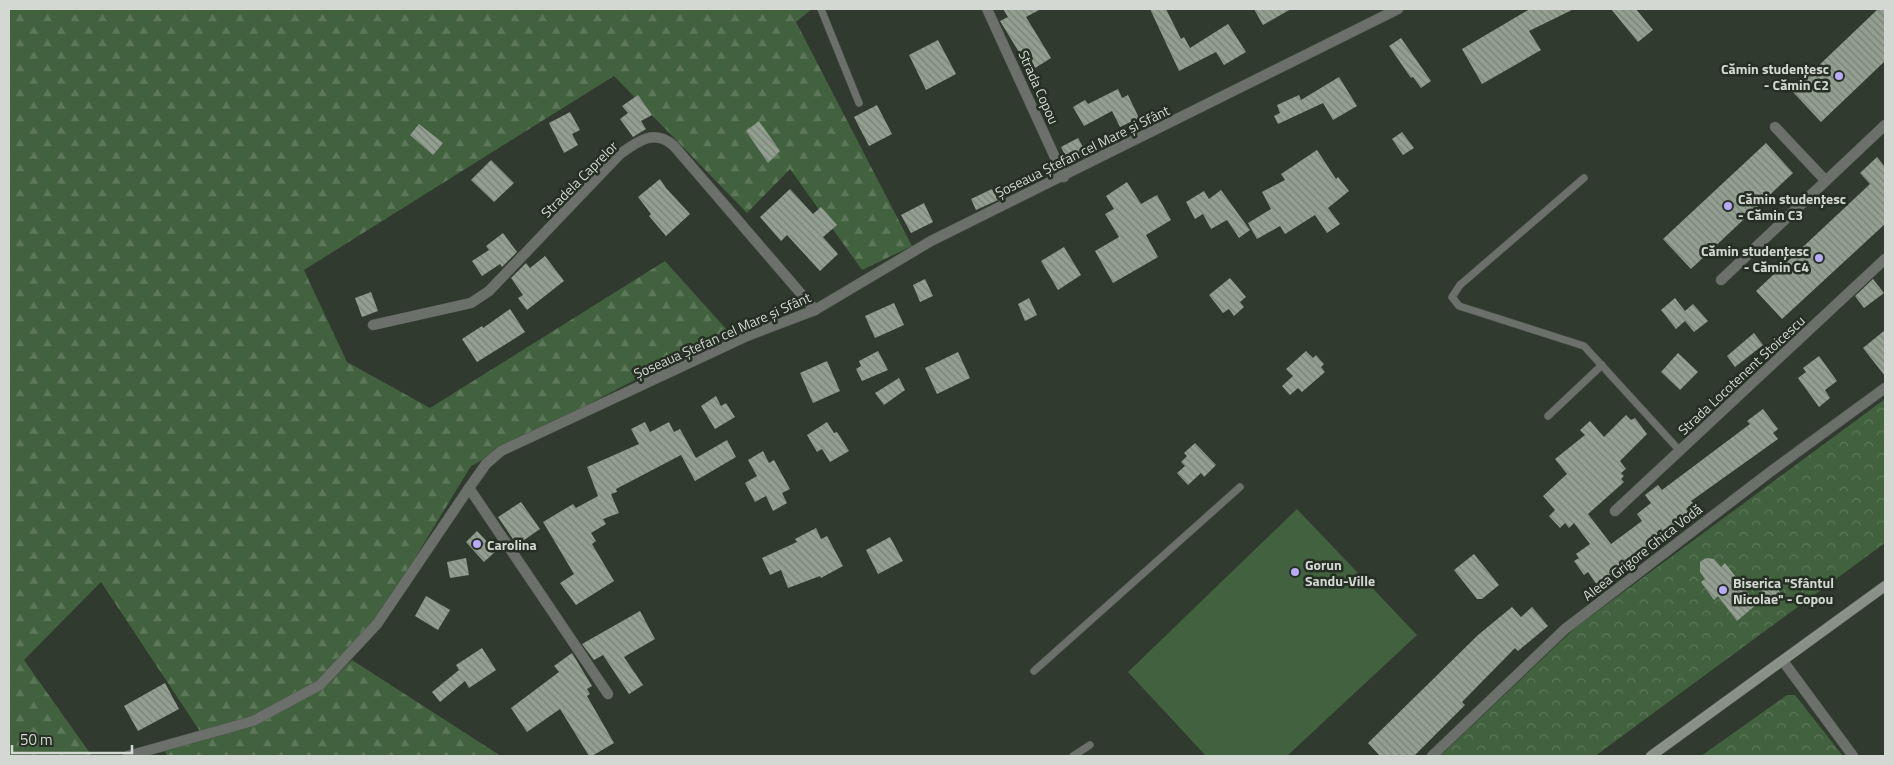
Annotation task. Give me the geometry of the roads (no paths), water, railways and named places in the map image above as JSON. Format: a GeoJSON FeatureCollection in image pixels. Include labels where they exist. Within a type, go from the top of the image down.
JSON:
{"type":"FeatureCollection","features":[{"type":"Feature","properties":{"kind":"main road"},"geometry":{"type":"LineString","coordinates":[[1651,756],[1885,586]]}},
{"type":"Feature","properties":{"kind":"street","name":"Strada Copou"},"geometry":{"type":"LineString","coordinates":[[987,9],[1064,177]]}},
{"type":"Feature","properties":{"kind":"street","name":"Șoseaua Ștefan cel Mare și Sfânt"},"geometry":{"type":"LineString","coordinates":[[128,756],[253,721],[320,686],[377,624],[486,464],[501,451],[747,336],[815,310],[931,241],[1064,177],[1398,9]]}},
{"type":"Feature","properties":{"kind":"street"},"geometry":{"type":"LineString","coordinates":[[1721,280],[1885,125]]}},
{"type":"Feature","properties":{"kind":"street"},"geometry":{"type":"LineString","coordinates":[[1775,127],[1826,181]]}},
{"type":"Feature","properties":{"kind":"street","name":"Stradela Caprelor"},"geometry":{"type":"LineString","coordinates":[[373,325],[471,303],[481,297],[489,291],[620,154],[645,138],[654,136],[668,140],[674,146],[815,310]]}},
{"type":"Feature","properties":{"kind":"street","name":"Strada Locotenent Stoicescu"},"geometry":{"type":"LineString","coordinates":[[1615,511],[1885,259]]}},
{"type":"Feature","properties":{"kind":"street","name":"Aleea Grigore Ghica Vodă"},"geometry":{"type":"LineString","coordinates":[[1432,756],[1565,629],[1770,472],[1885,388]]}},
{"type":"Feature","properties":{"kind":"street"},"geometry":{"type":"LineString","coordinates":[[469,488],[608,694]]}},
{"type":"Feature","properties":{"kind":"street"},"geometry":{"type":"LineString","coordinates":[[1783,661],[1853,756]]}},
{"type":"Feature","properties":{"kind":"lane"},"geometry":{"type":"LineString","coordinates":[[821,9],[859,102]]}},
{"type":"Feature","properties":{"kind":"lane"},"geometry":{"type":"LineString","coordinates":[[1584,178],[1460,285],[1452,297],[1459,306],[1584,346],[1680,451]]}},
{"type":"Feature","properties":{"kind":"lane"},"geometry":{"type":"LineString","coordinates":[[1548,416],[1602,364]]}},
{"type":"Feature","properties":{"kind":"lane"},"geometry":{"type":"LineString","coordinates":[[1034,671],[1240,487]]}},
{"type":"Feature","properties":{"kind":"lane"},"geometry":{"type":"LineString","coordinates":[[1074,756],[1090,745]]}},
{"type":"Feature","properties":{"kind":"tram line"},"geometry":{"type":"LineString","coordinates":[[1645,756],[1885,582]]}},
{"type":"Feature","properties":{"kind":"tram line"},"geometry":{"type":"LineString","coordinates":[[1772,672],[1801,652]]}},
{"type":"Feature","properties":{"kind":"place","name":"Cămin studențesc - Cămin C2"},"geometry":{"type":"Point","coordinates":[1839,76]}},
{"type":"Feature","properties":{"kind":"place","name":"Cămin studențesc - Cămin C3"},"geometry":{"type":"Point","coordinates":[1728,206]}},
{"type":"Feature","properties":{"kind":"place","name":"Cămin studențesc - Cămin C4"},"geometry":{"type":"Point","coordinates":[1819,258]}},
{"type":"Feature","properties":{"kind":"place","name":"Carolina"},"geometry":{"type":"Point","coordinates":[477,544]}},
{"type":"Feature","properties":{"kind":"place","name":"Gorun Sandu-Ville"},"geometry":{"type":"Point","coordinates":[1295,572]}},
{"type":"Feature","properties":{"kind":"place","name":"Biserica \"Sfântul Nicolae\" - Copou"},"geometry":{"type":"Point","coordinates":[1723,590]}}]}
